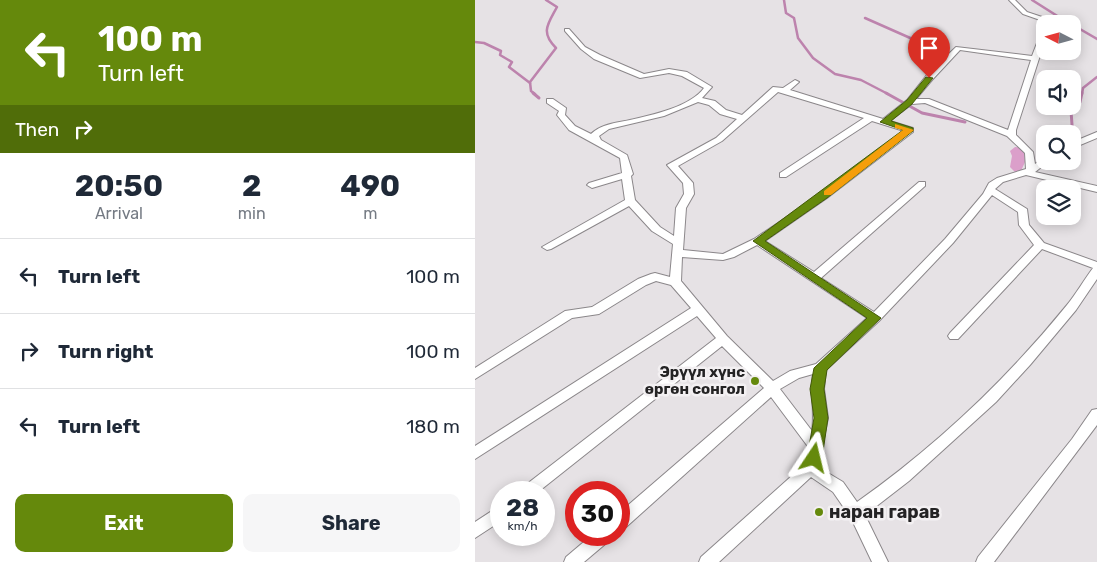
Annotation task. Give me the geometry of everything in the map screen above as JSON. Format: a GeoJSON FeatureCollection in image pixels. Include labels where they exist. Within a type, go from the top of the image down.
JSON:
{"type":"FeatureCollection","features":[{"type":"Feature","properties":{"kind":"street"},"geometry":{"type":"LineString","coordinates":[[1013,0],[1025,13],[1036,16]]}},
{"type":"Feature","properties":{"kind":"street"},"geometry":{"type":"LineString","coordinates":[[567,30],[583,48],[597,57],[643,76],[669,71],[684,74],[708,87],[705,94],[697,99],[656,115],[606,127],[594,136],[597,142]]}},
{"type":"Feature","properties":{"kind":"street"},"geometry":{"type":"LineString","coordinates":[[884,122],[910,102],[929,78],[959,48],[1035,58],[1012,130],[1012,136]]}},
{"type":"Feature","properties":{"kind":"street"},"geometry":{"type":"LineString","coordinates":[[785,91],[795,82]]}},
{"type":"Feature","properties":{"kind":"street"},"geometry":{"type":"LineString","coordinates":[[550,101],[563,110],[561,115],[564,122],[624,157],[628,174],[630,201],[656,230],[678,248],[723,257],[731,256],[758,241],[824,196],[910,130],[775,89],[735,127],[710,147],[672,165],[688,183],[689,194],[681,208],[678,248],[675,282]]}},
{"type":"Feature","properties":{"kind":"street"},"geometry":{"type":"LineString","coordinates":[[697,99],[712,103],[723,112],[743,118]]}},
{"type":"Feature","properties":{"kind":"street"},"geometry":{"type":"LineString","coordinates":[[910,102],[926,101],[1012,136],[1029,152],[1029,172]]}},
{"type":"Feature","properties":{"kind":"street"},"geometry":{"type":"LineString","coordinates":[[783,175],[870,118]]}},
{"type":"Feature","properties":{"kind":"street"},"geometry":{"type":"LineString","coordinates":[[1081,142],[1097,135]]}},
{"type":"Feature","properties":{"kind":"street"},"geometry":{"type":"LineString","coordinates":[[630,513],[772,388],[788,376],[808,369],[820,368],[875,318],[949,241],[992,185],[1000,180],[1029,172],[1036,167]]}},
{"type":"Feature","properties":{"kind":"street"},"geometry":{"type":"LineString","coordinates":[[1029,172],[1097,189]]}},
{"type":"Feature","properties":{"kind":"street"},"geometry":{"type":"LineString","coordinates":[[592,185],[628,174]]}},
{"type":"Feature","properties":{"kind":"street"},"geometry":{"type":"LineString","coordinates":[[814,278],[921,184]]}},
{"type":"Feature","properties":{"kind":"street"},"geometry":{"type":"LineString","coordinates":[[990,190],[1023,211],[1024,225],[1040,244],[1097,266]]}},
{"type":"Feature","properties":{"kind":"street"},"geometry":{"type":"LineString","coordinates":[[547,247],[630,201]]}},
{"type":"Feature","properties":{"kind":"street"},"geometry":{"type":"LineString","coordinates":[[758,241],[875,318]]}},
{"type":"Feature","properties":{"kind":"street"},"geometry":{"type":"LineString","coordinates":[[954,336],[1040,244]]}},
{"type":"Feature","properties":{"kind":"street"},"geometry":{"type":"LineString","coordinates":[[856,513],[862,506],[914,468],[991,398],[1072,307],[1097,270]]}},
{"type":"Feature","properties":{"kind":"street"},"geometry":{"type":"LineString","coordinates":[[475,374],[569,314],[595,311],[642,282],[655,277],[675,282],[723,339],[772,388],[816,448]]}},
{"type":"Feature","properties":{"kind":"street"},"geometry":{"type":"LineString","coordinates":[[475,453],[697,310]]}},
{"type":"Feature","properties":{"kind":"street"},"geometry":{"type":"LineString","coordinates":[[542,481],[723,339]]}},
{"type":"Feature","properties":{"kind":"street"},"geometry":{"type":"LineString","coordinates":[[707,562],[798,477],[810,469],[821,418],[817,389],[820,368]]}},
{"type":"Feature","properties":{"kind":"street"},"geometry":{"type":"LineString","coordinates":[[984,562],[1077,443],[1097,414]]}},
{"type":"Feature","properties":{"kind":"street"},"geometry":{"type":"LineString","coordinates":[[810,469],[838,487],[856,513],[880,562]]}},
{"type":"Feature","properties":{"kind":"street"},"geometry":{"type":"LineString","coordinates":[[475,531],[490,520]]}},
{"type":"Feature","properties":{"kind":"street"},"geometry":{"type":"LineString","coordinates":[[572,562],[592,546]]}},
{"type":"Feature","properties":{"kind":"shaded area"},"geometry":{"type":"Polygon","coordinates":[[[1015,147],[1024,148],[1025,162],[1021,171],[1015,172],[1010,167],[1012,156],[1010,151],[1015,147]]]}},
{"type":"Feature","properties":{"kind":"waterway"},"geometry":{"type":"LineString","coordinates":[[535,94],[531,91],[530,82],[556,48],[548,37],[547,28],[557,7],[546,0]]}},
{"type":"Feature","properties":{"kind":"waterway"},"geometry":{"type":"LineString","coordinates":[[784,0],[786,13],[794,18],[798,38],[813,58],[835,74],[861,80],[888,94]]}},
{"type":"Feature","properties":{"kind":"waterway"},"geometry":{"type":"LineString","coordinates":[[1032,0],[1056,15]]}},
{"type":"Feature","properties":{"kind":"waterway"},"geometry":{"type":"LineString","coordinates":[[865,18],[917,41],[938,55]]}},
{"type":"Feature","properties":{"kind":"waterway"},"geometry":{"type":"LineString","coordinates":[[1081,30],[1097,39]]}},
{"type":"Feature","properties":{"kind":"waterway"},"geometry":{"type":"LineString","coordinates":[[475,42],[484,43],[501,51],[500,55],[512,62],[509,67],[530,83]]}},
{"type":"Feature","properties":{"kind":"waterway"},"geometry":{"type":"LineString","coordinates":[[1082,94],[1083,88],[1097,77]]}},
{"type":"Feature","properties":{"kind":"waterway"},"geometry":{"type":"LineString","coordinates":[[533,93],[539,98]]}},
{"type":"Feature","properties":{"kind":"waterway"},"geometry":{"type":"LineString","coordinates":[[886,93],[922,113],[965,122]]}},
{"type":"Feature","properties":{"kind":"waterway"},"geometry":{"type":"LineString","coordinates":[[1072,125],[1071,111],[1080,102],[1082,93]]}},
{"type":"Feature","properties":{"kind":"slow traffic"},"geometry":{"type":"LineString","coordinates":[[827,193],[910,130],[898,126]]}},
{"type":"Feature","properties":{"kind":"place","name":"Эрүүл хүнс өргөн сонгол"},"geometry":{"type":"Point","coordinates":[755,381]}},
{"type":"Feature","properties":{"kind":"place","name":"наран гарав"},"geometry":{"type":"Point","coordinates":[819,512]}},
{"type":"Feature","properties":{"kind":"route"},"geometry":{"type":"LineString","coordinates":[[814,458],[821,418],[817,389],[820,368],[875,318],[758,241],[824,196],[910,130],[884,122],[910,102],[929,78]]}}]}
